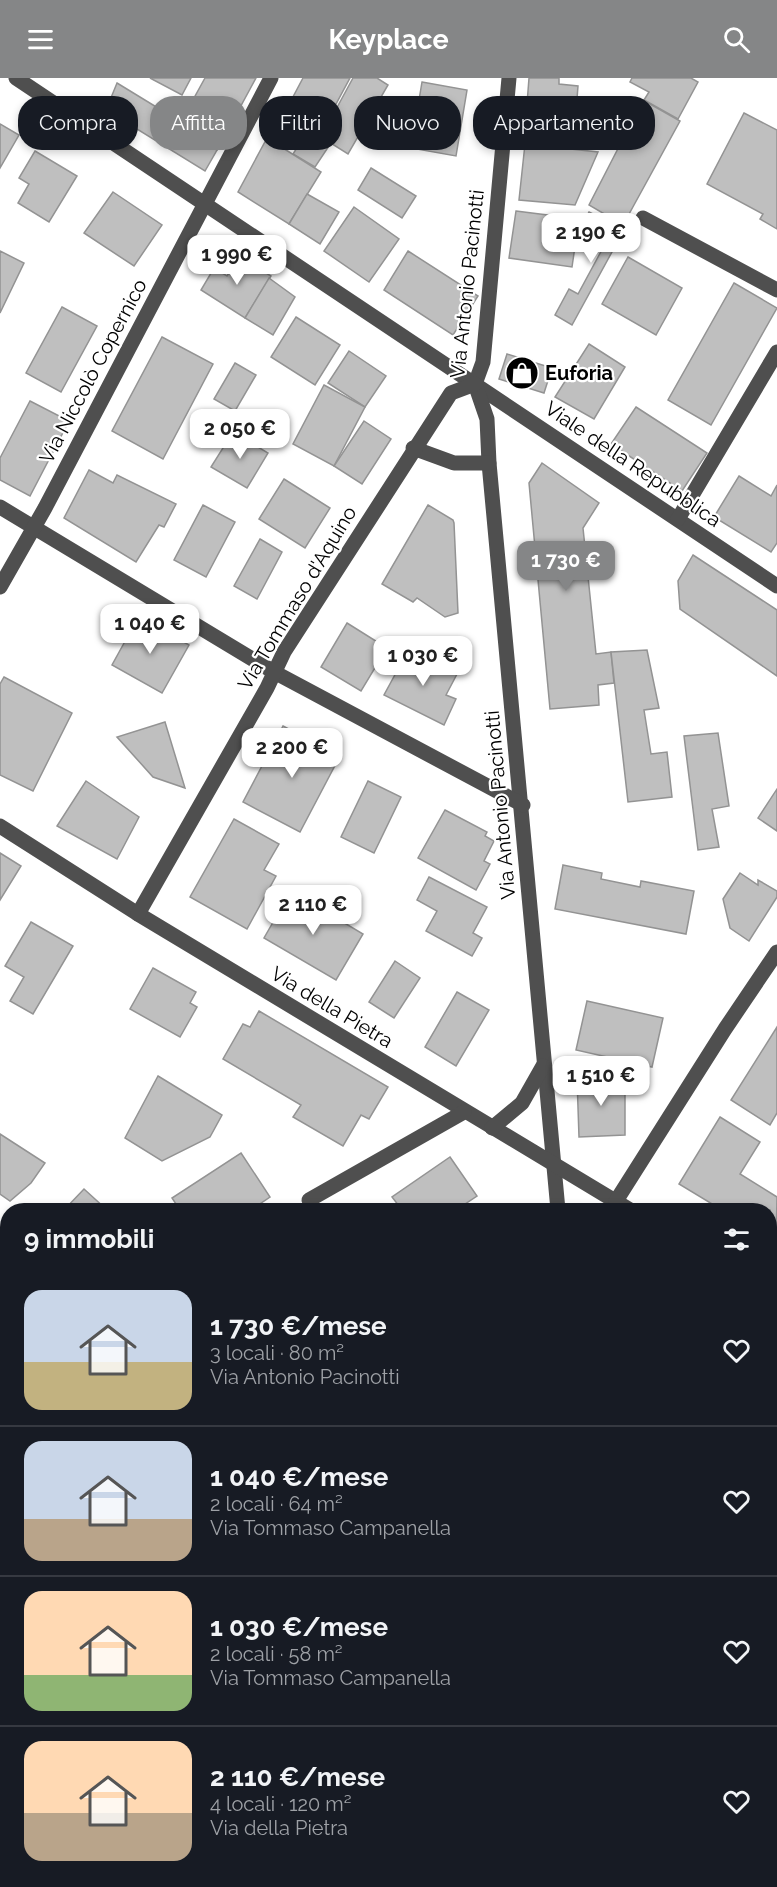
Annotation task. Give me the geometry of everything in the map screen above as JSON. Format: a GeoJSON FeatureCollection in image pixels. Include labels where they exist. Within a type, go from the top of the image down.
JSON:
{"type":"FeatureCollection","features":[{"type":"Feature","properties":{"kind":"street","name":"Viale della Repubblica"},"geometry":{"type":"LineString","coordinates":[[17,78],[434,354],[475,384],[777,586]]}},
{"type":"Feature","properties":{"kind":"street","name":"Via Niccolò Copernico"},"geometry":{"type":"LineString","coordinates":[[0,587],[271,78]]}},
{"type":"Feature","properties":{"kind":"street","name":"Via Antonio Pacinotti"},"geometry":{"type":"LineString","coordinates":[[510,78],[483,362],[475,384],[487,419],[489,463],[523,805],[543,1066],[557,1203]]}},
{"type":"Feature","properties":{"kind":"street"},"geometry":{"type":"LineString","coordinates":[[643,218],[777,290]]}},
{"type":"Feature","properties":{"kind":"street"},"geometry":{"type":"LineString","coordinates":[[678,519],[777,352]]}},
{"type":"Feature","properties":{"kind":"street","name":"Via Tommaso d'Aquino"},"geometry":{"type":"LineString","coordinates":[[138,914],[274,672],[413,448],[451,393],[475,384]]}},
{"type":"Feature","properties":{"kind":"street"},"geometry":{"type":"LineString","coordinates":[[413,448],[453,463],[489,463]]}},
{"type":"Feature","properties":{"kind":"street"},"geometry":{"type":"LineString","coordinates":[[0,507],[274,672],[523,805]]}},
{"type":"Feature","properties":{"kind":"street","name":"Via della Pietra"},"geometry":{"type":"LineString","coordinates":[[0,826],[138,914],[464,1112],[619,1203]]}},
{"type":"Feature","properties":{"kind":"street"},"geometry":{"type":"LineString","coordinates":[[616,1201],[725,1029],[777,952]]}},
{"type":"Feature","properties":{"kind":"street"},"geometry":{"type":"LineString","coordinates":[[492,1128],[522,1103],[543,1066]]}},
{"type":"Feature","properties":{"kind":"street"},"geometry":{"type":"LineString","coordinates":[[309,1200],[464,1112]]}},
{"type":"Feature","properties":{"kind":"building"},"geometry":{"type":"Polygon","coordinates":[[[150,78],[191,78],[182,95],[150,78]]]}},
{"type":"Feature","properties":{"kind":"building"},"geometry":{"type":"Polygon","coordinates":[[[205,78],[256,78],[246,96],[195,96],[205,78]]]}},
{"type":"Feature","properties":{"kind":"building"},"geometry":{"type":"Polygon","coordinates":[[[303,78],[350,78],[340,96],[293,96],[303,78]]]}},
{"type":"Feature","properties":{"kind":"building"},"geometry":{"type":"Polygon","coordinates":[[[353,78],[377,78],[388,85],[382,96],[354,96],[354,144],[348,154],[342,150],[342,98],[353,78]]]}},
{"type":"Feature","properties":{"kind":"building"},"geometry":{"type":"Polygon","coordinates":[[[529,78],[559,78],[559,84],[578,86],[577,96],[528,96],[529,78]]]}},
{"type":"Feature","properties":{"kind":"building"},"geometry":{"type":"Polygon","coordinates":[[[632,78],[691,78],[698,82],[678,119],[655,106],[655,96],[646,96],[649,92],[630,82],[632,78]]]}},
{"type":"Feature","properties":{"kind":"building"},"geometry":{"type":"Polygon","coordinates":[[[422,82],[467,90],[461,126],[461,96],[420,96],[422,82]]]}},
{"type":"Feature","properties":{"kind":"building"},"geometry":{"type":"Polygon","coordinates":[[[117,83],[150,103],[150,137],[138,130],[138,96],[112,96],[117,83]]]}},
{"type":"Feature","properties":{"kind":"building"},"geometry":{"type":"Polygon","coordinates":[[[655,107],[680,121],[623,225],[589,205],[617,150],[655,150],[655,107]]]}},
{"type":"Feature","properties":{"kind":"building"},"geometry":{"type":"Polygon","coordinates":[[[744,113],[777,130],[777,229],[760,219],[763,214],[707,184],[744,113]]]}},
{"type":"Feature","properties":{"kind":"building"},"geometry":{"type":"Polygon","coordinates":[[[0,124],[18,134],[18,137],[0,168],[0,124]]]}},
{"type":"Feature","properties":{"kind":"building"},"geometry":{"type":"Polygon","coordinates":[[[171,150],[217,150],[205,171],[171,150]]]}},
{"type":"Feature","properties":{"kind":"building"},"geometry":{"type":"Polygon","coordinates":[[[261,150],[286,150],[321,172],[289,224],[238,192],[261,150]]]}},
{"type":"Feature","properties":{"kind":"building"},"geometry":{"type":"Polygon","coordinates":[[[296,150],[326,150],[315,167],[293,154],[296,150]]]}},
{"type":"Feature","properties":{"kind":"building"},"geometry":{"type":"Polygon","coordinates":[[[422,150],[457,150],[456,156],[422,150]]]}},
{"type":"Feature","properties":{"kind":"building"},"geometry":{"type":"Polygon","coordinates":[[[524,150],[598,152],[575,205],[519,200],[524,150]]]}},
{"type":"Feature","properties":{"kind":"building"},"geometry":{"type":"Polygon","coordinates":[[[35,151],[77,176],[49,222],[18,203],[29,184],[19,178],[35,151]]]}},
{"type":"Feature","properties":{"kind":"building"},"geometry":{"type":"Polygon","coordinates":[[[371,168],[416,196],[402,218],[358,190],[371,168]]]}},
{"type":"Feature","properties":{"kind":"building"},"geometry":{"type":"Polygon","coordinates":[[[113,192],[162,225],[134,266],[84,233],[113,192]]]}},
{"type":"Feature","properties":{"kind":"building"},"geometry":{"type":"Polygon","coordinates":[[[307,194],[339,212],[320,244],[289,224],[307,194]]]}},
{"type":"Feature","properties":{"kind":"building"},"geometry":{"type":"Polygon","coordinates":[[[354,207],[399,239],[369,282],[324,251],[354,207]]]}},
{"type":"Feature","properties":{"kind":"building"},"geometry":{"type":"Polygon","coordinates":[[[516,211],[579,219],[572,267],[509,258],[516,211]]]}},
{"type":"Feature","properties":{"kind":"building"},"geometry":{"type":"Polygon","coordinates":[[[589,212],[624,230],[572,325],[555,315],[569,289],[578,294],[604,246],[578,232],[589,212]]]}},
{"type":"Feature","properties":{"kind":"building"},"geometry":{"type":"Polygon","coordinates":[[[0,251],[24,263],[0,313],[0,251]]]}},
{"type":"Feature","properties":{"kind":"building"},"geometry":{"type":"Polygon","coordinates":[[[408,251],[478,296],[453,335],[384,290],[408,251]]]}},
{"type":"Feature","properties":{"kind":"building"},"geometry":{"type":"Polygon","coordinates":[[[239,256],[271,276],[245,318],[201,290],[214,268],[227,276],[239,256]]]}},
{"type":"Feature","properties":{"kind":"building"},"geometry":{"type":"Polygon","coordinates":[[[628,257],[682,288],[656,335],[602,304],[628,257]]]}},
{"type":"Feature","properties":{"kind":"building"},"geometry":{"type":"Polygon","coordinates":[[[269,278],[295,297],[273,335],[245,318],[269,278]]]}},
{"type":"Feature","properties":{"kind":"building"},"geometry":{"type":"Polygon","coordinates":[[[734,283],[777,308],[711,425],[668,400],[734,283]]]}},
{"type":"Feature","properties":{"kind":"building"},"geometry":{"type":"Polygon","coordinates":[[[62,307],[97,326],[61,392],[26,373],[62,307]]]}},
{"type":"Feature","properties":{"kind":"building"},"geometry":{"type":"Polygon","coordinates":[[[296,317],[340,345],[315,385],[271,357],[296,317]]]}},
{"type":"Feature","properties":{"kind":"building"},"geometry":{"type":"Polygon","coordinates":[[[162,337],[213,364],[163,459],[112,431],[162,337]]]}},
{"type":"Feature","properties":{"kind":"building"},"geometry":{"type":"Polygon","coordinates":[[[589,344],[625,367],[594,419],[555,397],[589,344]]]}},
{"type":"Feature","properties":{"kind":"building"},"geometry":{"type":"Polygon","coordinates":[[[349,351],[386,376],[365,407],[328,383],[349,351]]]}},
{"type":"Feature","properties":{"kind":"building"},"geometry":{"type":"Polygon","coordinates":[[[507,354],[552,368],[544,393],[499,379],[507,354]]]}},
{"type":"Feature","properties":{"kind":"building"},"geometry":{"type":"Polygon","coordinates":[[[235,363],[256,375],[235,411],[214,399],[235,363]]]}},
{"type":"Feature","properties":{"kind":"building"},"geometry":{"type":"Polygon","coordinates":[[[324,385],[365,407],[334,466],[293,444],[324,385]]]}},
{"type":"Feature","properties":{"kind":"building"},"geometry":{"type":"Polygon","coordinates":[[[30,401],[69,421],[30,496],[0,480],[0,458],[30,401]]]}},
{"type":"Feature","properties":{"kind":"building"},"geometry":{"type":"Polygon","coordinates":[[[636,407],[707,453],[682,491],[611,444],[636,407]]]}},
{"type":"Feature","properties":{"kind":"building"},"geometry":{"type":"Polygon","coordinates":[[[364,421],[391,439],[362,484],[334,466],[364,421]]]}},
{"type":"Feature","properties":{"kind":"building"},"geometry":{"type":"Polygon","coordinates":[[[233,432],[268,453],[247,488],[211,467],[233,432]]]}},
{"type":"Feature","properties":{"kind":"building"},"geometry":{"type":"Polygon","coordinates":[[[542,463],[599,503],[583,528],[596,654],[611,652],[614,683],[598,685],[599,705],[550,709],[529,483],[542,463]]]}},
{"type":"Feature","properties":{"kind":"building"},"geometry":{"type":"Polygon","coordinates":[[[89,470],[113,483],[117,475],[176,504],[164,527],[159,525],[136,562],[64,518],[89,470]]]}},
{"type":"Feature","properties":{"kind":"building"},"geometry":{"type":"Polygon","coordinates":[[[739,476],[771,496],[777,485],[777,543],[771,552],[714,517],[739,476]]]}},
{"type":"Feature","properties":{"kind":"building"},"geometry":{"type":"Polygon","coordinates":[[[284,479],[330,508],[305,548],[259,519],[284,479]]]}},
{"type":"Feature","properties":{"kind":"building"},"geometry":{"type":"Polygon","coordinates":[[[203,505],[235,522],[206,577],[174,560],[203,505]]]}},
{"type":"Feature","properties":{"kind":"building"},"geometry":{"type":"Polygon","coordinates":[[[428,505],[453,520],[454,523],[458,613],[445,617],[417,598],[413,602],[382,584],[428,505]]]}},
{"type":"Feature","properties":{"kind":"building"},"geometry":{"type":"Polygon","coordinates":[[[260,539],[282,552],[257,599],[234,586],[260,539]]]}},
{"type":"Feature","properties":{"kind":"building"},"geometry":{"type":"Polygon","coordinates":[[[693,555],[777,610],[777,676],[680,609],[678,581],[693,555]]]}},
{"type":"Feature","properties":{"kind":"building"},"geometry":{"type":"Polygon","coordinates":[[[139,616],[189,645],[162,693],[112,665],[139,616]]]}},
{"type":"Feature","properties":{"kind":"building"},"geometry":{"type":"Polygon","coordinates":[[[347,623],[387,648],[361,691],[321,667],[347,623]]]}},
{"type":"Feature","properties":{"kind":"building"},"geometry":{"type":"Polygon","coordinates":[[[409,649],[457,674],[446,695],[456,699],[444,725],[384,695],[409,649]]]}},
{"type":"Feature","properties":{"kind":"building"},"geometry":{"type":"Polygon","coordinates":[[[647,650],[659,708],[644,710],[651,754],[667,752],[672,797],[628,802],[611,652],[647,650]]]}},
{"type":"Feature","properties":{"kind":"building"},"geometry":{"type":"Polygon","coordinates":[[[4,677],[72,713],[33,791],[0,775],[0,684],[4,677]]]}},
{"type":"Feature","properties":{"kind":"building"},"geometry":{"type":"Polygon","coordinates":[[[165,722],[185,788],[153,777],[117,737],[165,722]]]}},
{"type":"Feature","properties":{"kind":"building"},"geometry":{"type":"Polygon","coordinates":[[[283,726],[340,756],[300,832],[243,802],[283,726]]]}},
{"type":"Feature","properties":{"kind":"building"},"geometry":{"type":"Polygon","coordinates":[[[718,733],[729,806],[712,809],[719,847],[698,850],[684,736],[718,733]]]}},
{"type":"Feature","properties":{"kind":"building"},"geometry":{"type":"Polygon","coordinates":[[[86,781],[139,817],[117,859],[57,826],[86,781]]]}},
{"type":"Feature","properties":{"kind":"building"},"geometry":{"type":"Polygon","coordinates":[[[368,781],[401,797],[374,853],[341,837],[368,781]]]}},
{"type":"Feature","properties":{"kind":"building"},"geometry":{"type":"Polygon","coordinates":[[[777,789],[777,831],[758,818],[777,789]]]}},
{"type":"Feature","properties":{"kind":"building"},"geometry":{"type":"Polygon","coordinates":[[[445,810],[487,832],[485,836],[494,841],[484,861],[490,864],[476,890],[418,858],[445,810]]]}},
{"type":"Feature","properties":{"kind":"building"},"geometry":{"type":"Polygon","coordinates":[[[234,819],[279,844],[264,870],[276,876],[247,929],[190,897],[234,819]]]}},
{"type":"Feature","properties":{"kind":"building"},"geometry":{"type":"Polygon","coordinates":[[[0,853],[21,866],[0,900],[0,853]]]}},
{"type":"Feature","properties":{"kind":"building"},"geometry":{"type":"Polygon","coordinates":[[[563,865],[602,873],[601,879],[640,887],[641,881],[694,891],[686,934],[555,909],[563,865]]]}},
{"type":"Feature","properties":{"kind":"building"},"geometry":{"type":"Polygon","coordinates":[[[740,873],[758,885],[758,880],[777,891],[777,897],[749,941],[730,928],[723,899],[740,873]]]}},
{"type":"Feature","properties":{"kind":"building"},"geometry":{"type":"Polygon","coordinates":[[[429,877],[487,907],[473,933],[482,938],[472,956],[426,931],[437,911],[417,900],[429,877]]]}},
{"type":"Feature","properties":{"kind":"building"},"geometry":{"type":"Polygon","coordinates":[[[291,891],[363,934],[336,980],[264,938],[291,891]]]}},
{"type":"Feature","properties":{"kind":"building"},"geometry":{"type":"Polygon","coordinates":[[[31,922],[73,946],[33,1014],[10,1001],[24,977],[5,966],[31,922]]]}},
{"type":"Feature","properties":{"kind":"building"},"geometry":{"type":"Polygon","coordinates":[[[395,961],[420,978],[394,1018],[369,1002],[395,961]]]}},
{"type":"Feature","properties":{"kind":"building"},"geometry":{"type":"Polygon","coordinates":[[[153,968],[196,992],[190,1003],[197,1007],[180,1037],[130,1009],[153,968]]]}},
{"type":"Feature","properties":{"kind":"building"},"geometry":{"type":"Polygon","coordinates":[[[457,992],[489,1010],[456,1066],[425,1047],[457,992]]]}},
{"type":"Feature","properties":{"kind":"building"},"geometry":{"type":"Polygon","coordinates":[[[587,1001],[663,1018],[652,1067],[576,1050],[587,1001]]]}},
{"type":"Feature","properties":{"kind":"building"},"geometry":{"type":"Polygon","coordinates":[[[259,1011],[388,1087],[369,1119],[361,1115],[343,1146],[293,1117],[301,1105],[223,1059],[243,1024],[250,1027],[259,1011]]]}},
{"type":"Feature","properties":{"kind":"building"},"geometry":{"type":"Polygon","coordinates":[[[777,1027],[777,1113],[770,1125],[731,1100],[777,1027]]]}},
{"type":"Feature","properties":{"kind":"building"},"geometry":{"type":"Polygon","coordinates":[[[158,1076],[222,1115],[210,1137],[162,1161],[125,1138],[158,1076]]]}},
{"type":"Feature","properties":{"kind":"building"},"geometry":{"type":"Polygon","coordinates":[[[577,1078],[625,1080],[625,1135],[579,1137],[577,1078]]]}},
{"type":"Feature","properties":{"kind":"building"},"geometry":{"type":"Polygon","coordinates":[[[720,1117],[760,1142],[740,1174],[777,1197],[777,1203],[710,1203],[679,1184],[720,1117]]]}},
{"type":"Feature","properties":{"kind":"building"},"geometry":{"type":"Polygon","coordinates":[[[0,1134],[45,1163],[31,1183],[10,1201],[0,1194],[0,1134]]]}},
{"type":"Feature","properties":{"kind":"building"},"geometry":{"type":"Polygon","coordinates":[[[241,1153],[270,1197],[261,1203],[175,1203],[172,1198],[241,1153]]]}},
{"type":"Feature","properties":{"kind":"building"},"geometry":{"type":"Polygon","coordinates":[[[450,1157],[477,1196],[466,1203],[397,1203],[392,1197],[450,1157]]]}},
{"type":"Feature","properties":{"kind":"building"},"geometry":{"type":"Polygon","coordinates":[[[84,1189],[99,1203],[71,1203],[84,1189]]]}},
{"type":"Feature","properties":{"kind":"place","name":"Euforia"},"geometry":{"type":"Point","coordinates":[522,373]}}]}
